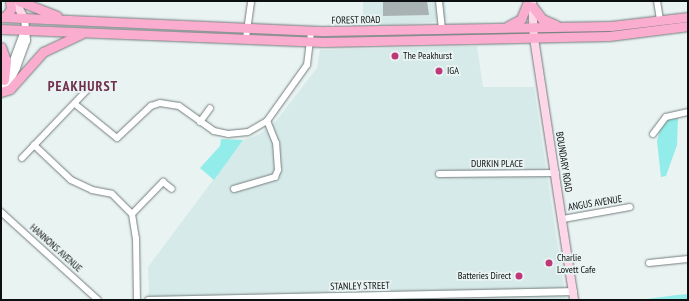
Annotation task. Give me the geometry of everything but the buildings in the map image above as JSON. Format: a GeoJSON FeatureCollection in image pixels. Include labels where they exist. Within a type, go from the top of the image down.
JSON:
{"type":"FeatureCollection","features":[{"type":"Feature","properties":{"kind":"main road"},"geometry":{"type":"LineString","coordinates":[[3,17],[12,8],[10,1]]}},
{"type":"Feature","properties":{"kind":"main road"},"geometry":{"type":"LineString","coordinates":[[15,1],[24,18]]}},
{"type":"Feature","properties":{"kind":"main road"},"geometry":{"type":"LineString","coordinates":[[19,1],[40,11],[75,20]]}},
{"type":"Feature","properties":{"kind":"main road"},"geometry":{"type":"LineString","coordinates":[[501,28],[519,21],[530,3],[544,20],[562,27]]}},
{"type":"Feature","properties":{"kind":"main road","name":"BOUNDARY ROAD"},"geometry":{"type":"LineString","coordinates":[[530,3],[574,300]]}},
{"type":"Feature","properties":{"kind":"main road","name":"FOREST ROAD"},"geometry":{"type":"LineString","coordinates":[[3,17],[311,31],[621,25],[688,17]]}},
{"type":"Feature","properties":{"kind":"main road"},"geometry":{"type":"LineString","coordinates":[[1,29],[310,41],[614,36],[688,26]]}},
{"type":"Feature","properties":{"kind":"main road"},"geometry":{"type":"LineString","coordinates":[[1,93],[10,89],[26,68],[45,51],[84,32]]}},
{"type":"Feature","properties":{"kind":"main road"},"geometry":{"type":"LineString","coordinates":[[1,46],[6,61],[4,80]]}},
{"type":"Feature","properties":{"kind":"street"},"geometry":{"type":"LineString","coordinates":[[246,38],[250,1]]}},
{"type":"Feature","properties":{"kind":"street"},"geometry":{"type":"LineString","coordinates":[[439,1],[442,29]]}},
{"type":"Feature","properties":{"kind":"street"},"geometry":{"type":"LineString","coordinates":[[657,1],[660,20]]}},
{"type":"Feature","properties":{"kind":"street"},"geometry":{"type":"LineString","coordinates":[[1,93],[19,61],[26,40],[24,18]]}},
{"type":"Feature","properties":{"kind":"street"},"geometry":{"type":"LineString","coordinates":[[1,93],[4,80],[24,30]]}},
{"type":"Feature","properties":{"kind":"street"},"geometry":{"type":"LineString","coordinates":[[75,104],[117,138],[151,106],[160,102],[175,104],[214,132],[234,134],[253,130],[267,121],[308,65],[311,31]]}},
{"type":"Feature","properties":{"kind":"street"},"geometry":{"type":"LineString","coordinates":[[22,158],[87,90]]}},
{"type":"Feature","properties":{"kind":"street"},"geometry":{"type":"LineString","coordinates":[[200,122],[210,108]]}},
{"type":"Feature","properties":{"kind":"street"},"geometry":{"type":"LineString","coordinates":[[653,134],[666,117],[688,112]]}},
{"type":"Feature","properties":{"kind":"street"},"geometry":{"type":"LineString","coordinates":[[234,189],[275,177],[278,170],[276,143],[267,121]]}},
{"type":"Feature","properties":{"kind":"street"},"geometry":{"type":"LineString","coordinates":[[34,145],[72,180],[92,190],[112,194],[132,214],[136,238],[137,300]]}},
{"type":"Feature","properties":{"kind":"street","name":"DURKIN PLACE"},"geometry":{"type":"LineString","coordinates":[[439,174],[556,173]]}},
{"type":"Feature","properties":{"kind":"street"},"geometry":{"type":"LineString","coordinates":[[132,214],[163,182],[172,189]]}},
{"type":"Feature","properties":{"kind":"street","name":"ANGUS AVENUE"},"geometry":{"type":"LineString","coordinates":[[563,219],[630,208]]}},
{"type":"Feature","properties":{"kind":"street","name":"HANNONS AVENUE"},"geometry":{"type":"LineString","coordinates":[[1,212],[98,300]]}},
{"type":"Feature","properties":{"kind":"street"},"geometry":{"type":"LineString","coordinates":[[649,263],[688,259]]}},
{"type":"Feature","properties":{"kind":"street","name":"STANLEY STREET"},"geometry":{"type":"LineString","coordinates":[[148,300],[573,291]]}},
{"type":"Feature","properties":{"kind":"shaded area"},"geometry":{"type":"Polygon","coordinates":[[[363,1],[445,1],[447,21],[363,27],[363,1]]]}},
{"type":"Feature","properties":{"kind":"shaded area"},"geometry":{"type":"Polygon","coordinates":[[[477,46],[483,87],[534,87],[566,300],[146,300],[149,292],[148,267],[243,140],[260,134],[276,121],[317,68],[320,50],[477,46]]]}},
{"type":"Feature","properties":{"kind":"shaded area"},"geometry":{"type":"Polygon","coordinates":[[[678,118],[677,145],[666,176],[661,177],[657,141],[661,126],[666,119],[678,118]]]}},
{"type":"Feature","properties":{"kind":"shaded area"},"geometry":{"type":"Polygon","coordinates":[[[221,139],[243,140],[214,180],[200,168],[220,146],[221,139]]]}},
{"type":"Feature","properties":{"kind":"shaded area"},"geometry":{"type":"Polygon","coordinates":[[[688,294],[688,300],[639,300],[677,295],[688,294]]]}},
{"type":"Feature","properties":{"kind":"place","name":"The Peakhurst"},"geometry":{"type":"Point","coordinates":[395,56]}},
{"type":"Feature","properties":{"kind":"place","name":"IGA"},"geometry":{"type":"Point","coordinates":[439,71]}},
{"type":"Feature","properties":{"kind":"place","name":"Charlie Lovett Cafe"},"geometry":{"type":"Point","coordinates":[549,263]}},
{"type":"Feature","properties":{"kind":"place","name":"Batteries Direct"},"geometry":{"type":"Point","coordinates":[519,276]}},
{"type":"Feature","properties":{"kind":"district","name":"PEAKHURST"},"geometry":{"type":"Point","coordinates":[83,86]}}]}
